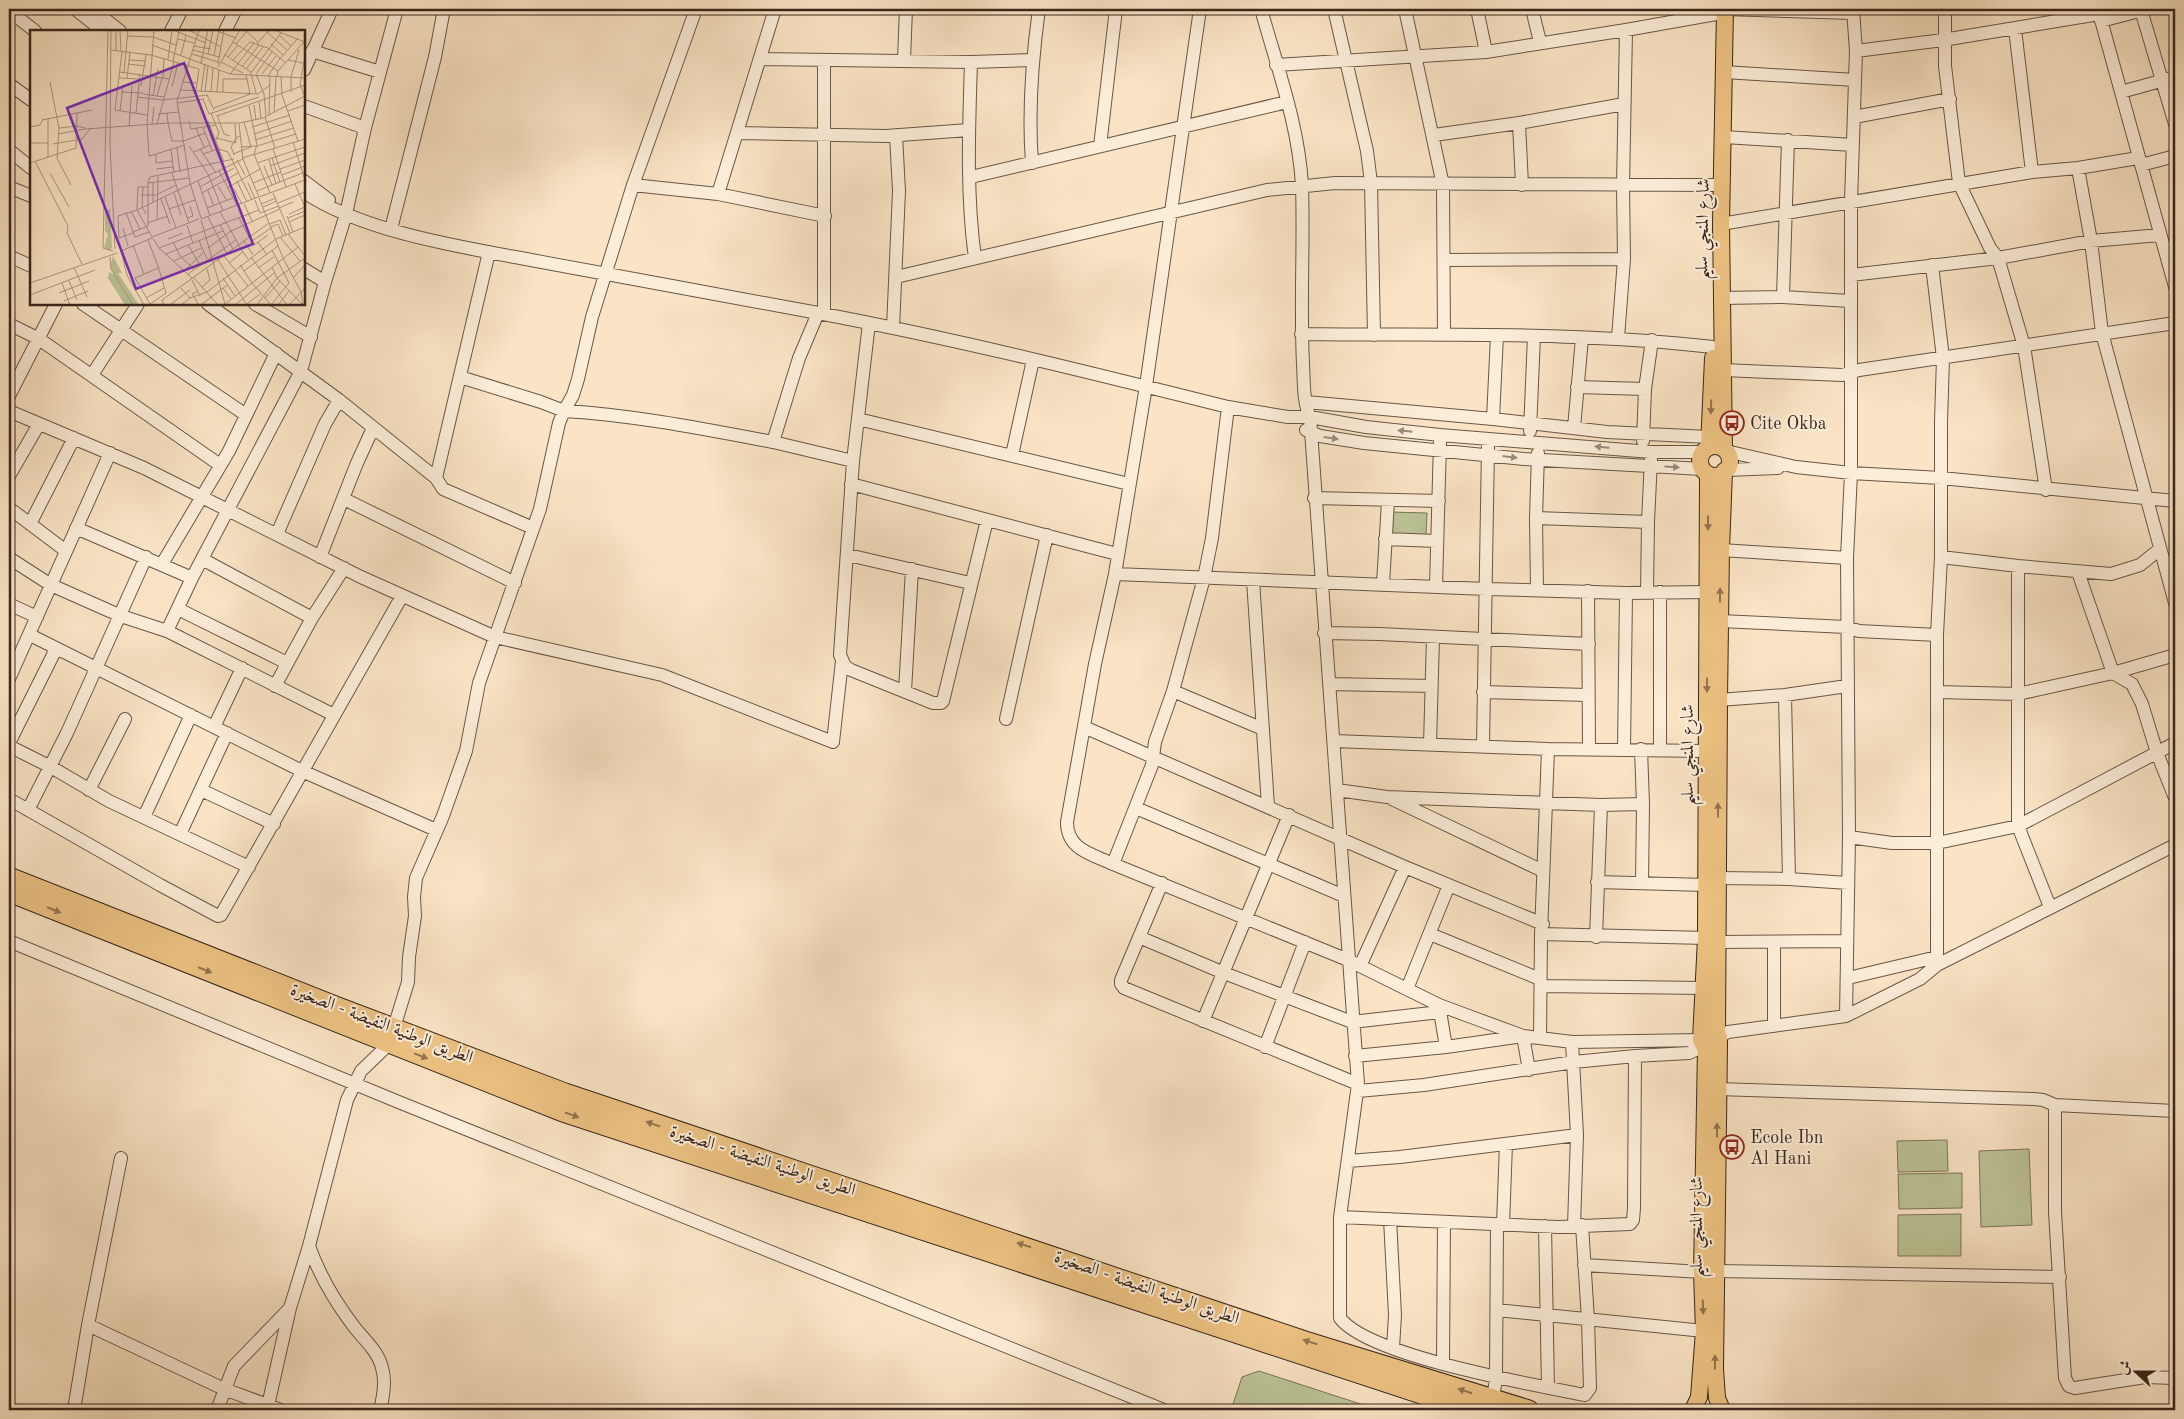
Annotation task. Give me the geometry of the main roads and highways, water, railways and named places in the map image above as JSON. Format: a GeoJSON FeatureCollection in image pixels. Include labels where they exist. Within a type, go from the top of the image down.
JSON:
{"type":"FeatureCollection","features":[{"type":"Feature","properties":{"kind":"highway","name":"الطريق الوطنية النفيضة - الصخيرة"},"geometry":{"type":"LineString","coordinates":[[9,877],[112,925],[392,1036],[601,1125],[1470,1410]]}},
{"type":"Feature","properties":{"kind":"highway","name":"الطريق الوطنية النفيضة - الصخيرة"},"geometry":{"type":"LineString","coordinates":[[9,892],[112,925]]}},
{"type":"Feature","properties":{"kind":"highway","name":"الطريق الوطنية النفيضة - الصخيرة"},"geometry":{"type":"LineString","coordinates":[[392,1036],[1092,1268],[1492,1405],[1529,1410]]}},
{"type":"Feature","properties":{"kind":"main road","name":"شارع المنجي سليم"},"geometry":{"type":"LineString","coordinates":[[1714,447],[1723,370],[1721,224],[1724,72],[1721,10]]}},
{"type":"Feature","properties":{"kind":"main road","name":"شارع المنجي سليم"},"geometry":{"type":"LineString","coordinates":[[1714,447],[1714,185],[1721,10]]}},
{"type":"Feature","properties":{"kind":"main road"},"geometry":{"type":"LineString","coordinates":[[1714,447],[1729,462],[1715,471],[1700,463],[1714,447]]}},
{"type":"Feature","properties":{"kind":"main road","name":"شارع المنجي سليم"},"geometry":{"type":"LineString","coordinates":[[1712,882],[1706,751],[1708,592],[1715,471]]}},
{"type":"Feature","properties":{"kind":"main road","name":"شارع المنجي سليم"},"geometry":{"type":"LineString","coordinates":[[1715,471],[1721,550],[1719,700],[1712,882],[1709,1272],[1717,1398],[1722,1410]]}},
{"type":"Feature","properties":{"kind":"main road","name":"شارع المنجي سليم"},"geometry":{"type":"LineString","coordinates":[[1693,1410],[1699,1396],[1709,1272],[1717,1089],[1704,988],[1712,940]]}},
{"type":"Feature","properties":{"kind":"place","name":"Cite Okba"},"geometry":{"type":"Point","coordinates":[1732,423]}},
{"type":"Feature","properties":{"kind":"place","name":"Ecole Ibn Al Hani"},"geometry":{"type":"Point","coordinates":[1732,1147]}}]}
